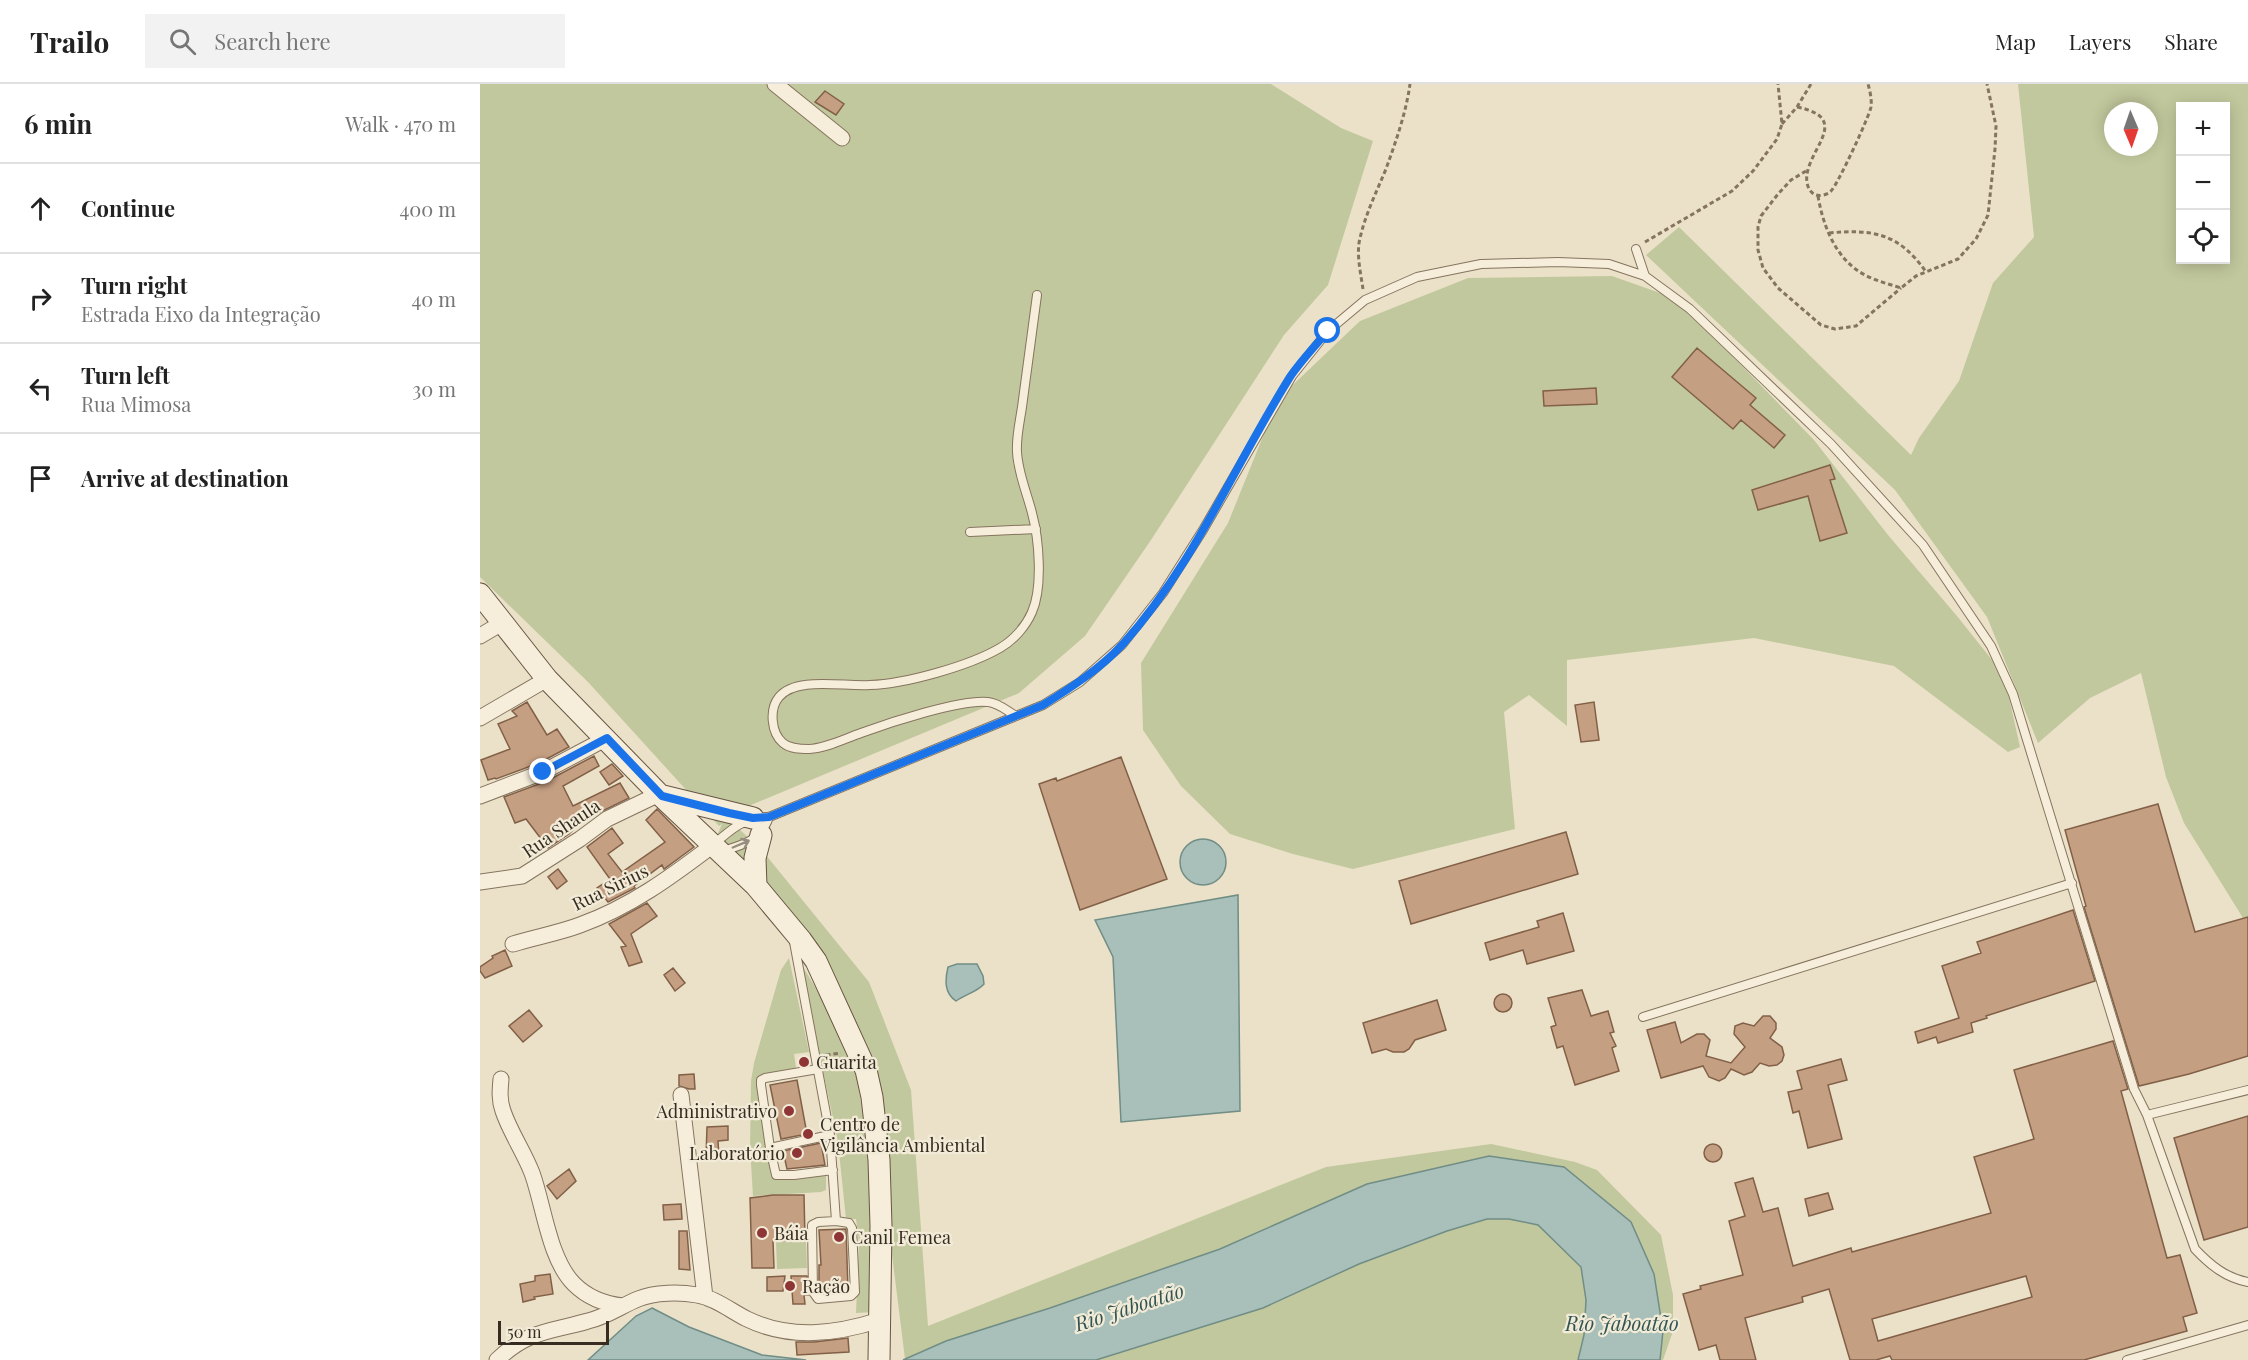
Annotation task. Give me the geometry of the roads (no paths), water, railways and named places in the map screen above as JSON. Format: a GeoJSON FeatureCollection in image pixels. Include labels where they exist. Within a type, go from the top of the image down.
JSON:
{"type":"FeatureCollection","features":[{"type":"Feature","properties":{"kind":"main road"},"geometry":{"type":"LineString","coordinates":[[480,594],[547,680],[661,795],[756,886],[791,927],[819,969],[866,1070],[872,1097],[879,1160],[879,1360]]}},
{"type":"Feature","properties":{"kind":"main road"},"geometry":{"type":"LineString","coordinates":[[661,795],[761,823],[755,858],[756,886]]}},
{"type":"Feature","properties":{"kind":"street"},"geometry":{"type":"LineString","coordinates":[[775,84],[842,138]]}},
{"type":"Feature","properties":{"kind":"street"},"geometry":{"type":"LineString","coordinates":[[480,636],[502,623]]}},
{"type":"Feature","properties":{"kind":"street"},"geometry":{"type":"LineString","coordinates":[[480,718],[547,680]]}},
{"type":"Feature","properties":{"kind":"street"},"geometry":{"type":"LineString","coordinates":[[480,796],[543,772],[607,738]]}},
{"type":"Feature","properties":{"kind":"street","name":"Rua Shaula"},"geometry":{"type":"LineString","coordinates":[[480,882],[522,876],[607,819],[661,795]]}},
{"type":"Feature","properties":{"kind":"street","name":"Rua Sirius"},"geometry":{"type":"LineString","coordinates":[[513,944],[578,926],[634,900],[717,848]]}},
{"type":"Feature","properties":{"kind":"street"},"geometry":{"type":"LineString","coordinates":[[501,1079],[500,1094],[503,1112],[533,1175],[563,1269],[573,1284],[590,1297],[608,1304],[623,1306]]}},
{"type":"Feature","properties":{"kind":"street"},"geometry":{"type":"LineString","coordinates":[[681,1095],[705,1297]]}},
{"type":"Feature","properties":{"kind":"street"},"geometry":{"type":"LineString","coordinates":[[497,1360],[508,1349],[533,1335],[561,1326],[588,1321],[652,1295],[684,1294],[705,1297],[760,1325],[788,1333],[880,1328]]}},
{"type":"Feature","properties":{"kind":"lane"},"geometry":{"type":"LineString","coordinates":[[1636,249],[1645,276]]}},
{"type":"Feature","properties":{"kind":"lane"},"geometry":{"type":"LineString","coordinates":[[717,848],[728,832],[761,823],[1043,705],[1080,682],[1122,645],[1163,594],[1203,530],[1292,375],[1328,331],[1365,300],[1417,277],[1482,264],[1558,262],[1609,264],[1645,276],[1690,309],[1832,444],[1923,545],[1991,646],[2013,694],[2134,1089],[2147,1114],[2195,1249],[2211,1266],[2248,1282]]}},
{"type":"Feature","properties":{"kind":"lane"},"geometry":{"type":"LineString","coordinates":[[1016,716],[999,705],[987,702],[971,703],[897,720],[831,744],[810,749],[794,748],[784,744],[773,725],[773,712],[777,699],[786,690],[799,685],[853,686],[927,676],[1001,648],[1022,630],[1033,610],[1038,585],[1036,530],[1016,450],[1037,294]]}},
{"type":"Feature","properties":{"kind":"lane"},"geometry":{"type":"LineString","coordinates":[[970,531],[1036,530]]}},
{"type":"Feature","properties":{"kind":"lane"},"geometry":{"type":"LineString","coordinates":[[717,848],[735,847],[761,823]]}},
{"type":"Feature","properties":{"kind":"lane"},"geometry":{"type":"LineString","coordinates":[[1643,1017],[2072,883]]}},
{"type":"Feature","properties":{"kind":"lane"},"geometry":{"type":"LineString","coordinates":[[791,927],[830,1135],[836,1221]]}},
{"type":"Feature","properties":{"kind":"lane"},"geometry":{"type":"LineString","coordinates":[[818,1069],[761,1080],[770,1148],[777,1175],[833,1170]]}},
{"type":"Feature","properties":{"kind":"lane"},"geometry":{"type":"LineString","coordinates":[[2147,1114],[2248,1090]]}},
{"type":"Feature","properties":{"kind":"lane"},"geometry":{"type":"LineString","coordinates":[[770,1148],[830,1135]]}},
{"type":"Feature","properties":{"kind":"lane"},"geometry":{"type":"LineString","coordinates":[[836,1221],[849,1223],[852,1228],[855,1292],[851,1296],[818,1299],[815,1298],[813,1292],[812,1225],[818,1222],[836,1221]]}},
{"type":"Feature","properties":{"kind":"lane"},"geometry":{"type":"LineString","coordinates":[[2127,1360],[2248,1325]]}},
{"type":"Feature","properties":{"kind":"water"},"geometry":{"type":"Polygon","coordinates":[[[1203,839],[1219,846],[1226,862],[1219,878],[1203,885],[1187,878],[1180,862],[1187,846],[1203,839]]]}},
{"type":"Feature","properties":{"kind":"water"},"geometry":{"type":"Polygon","coordinates":[[[1238,895],[1240,1111],[1121,1122],[1113,957],[1095,920],[1238,895]]]}},
{"type":"Feature","properties":{"kind":"water"},"geometry":{"type":"Polygon","coordinates":[[[957,964],[977,964],[984,984],[956,1001],[947,990],[946,981],[948,967],[957,964]]]}},
{"type":"Feature","properties":{"kind":"water","name":"Rio Jaboatão"},"geometry":{"type":"Polygon","coordinates":[[[1489,1156],[1564,1167],[1631,1222],[1654,1274],[1663,1331],[1660,1360],[1578,1360],[1584,1335],[1586,1300],[1581,1267],[1538,1225],[1509,1219],[1487,1219],[1447,1231],[1359,1264],[1263,1308],[1096,1360],[903,1360],[946,1341],[1050,1308],[1220,1249],[1367,1184],[1489,1156]]]}},
{"type":"Feature","properties":{"kind":"water"},"geometry":{"type":"Polygon","coordinates":[[[652,1308],[689,1327],[762,1355],[806,1360],[588,1360],[636,1316],[652,1308]]]}},
{"type":"Feature","properties":{"kind":"place","name":"Guarita"},"geometry":{"type":"Point","coordinates":[804,1062]}},
{"type":"Feature","properties":{"kind":"place","name":"Administrativo"},"geometry":{"type":"Point","coordinates":[789,1111]}},
{"type":"Feature","properties":{"kind":"place","name":"Centro de Vigilância Ambiental"},"geometry":{"type":"Point","coordinates":[808,1134]}},
{"type":"Feature","properties":{"kind":"place","name":"Laboratório"},"geometry":{"type":"Point","coordinates":[797,1153]}},
{"type":"Feature","properties":{"kind":"place","name":"Báia"},"geometry":{"type":"Point","coordinates":[762,1233]}},
{"type":"Feature","properties":{"kind":"place","name":"Canil Femea"},"geometry":{"type":"Point","coordinates":[839,1237]}},
{"type":"Feature","properties":{"kind":"place","name":"Ração"},"geometry":{"type":"Point","coordinates":[790,1286]}}]}
